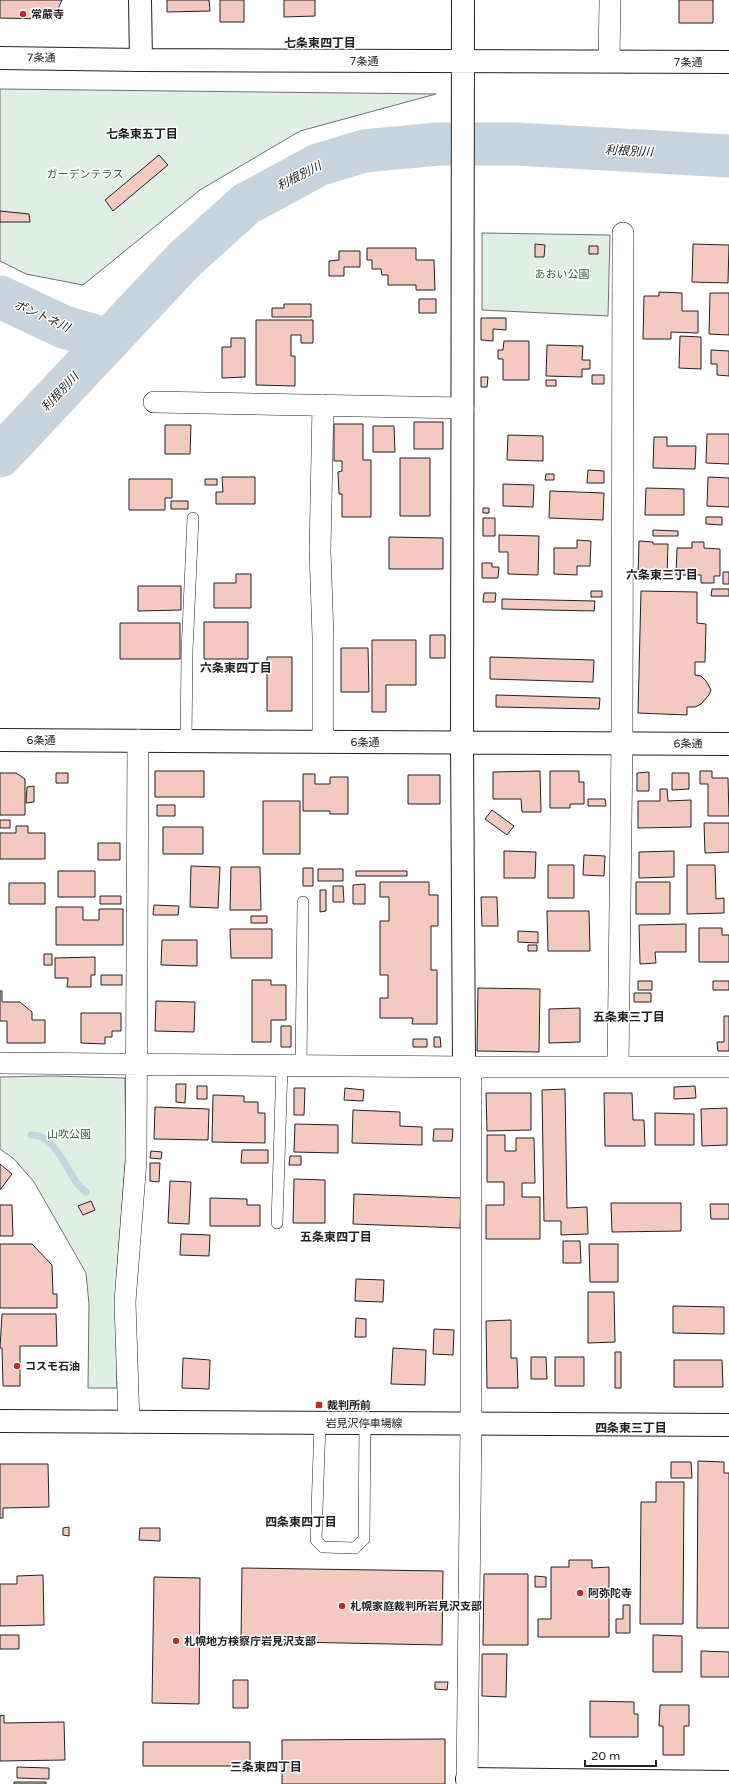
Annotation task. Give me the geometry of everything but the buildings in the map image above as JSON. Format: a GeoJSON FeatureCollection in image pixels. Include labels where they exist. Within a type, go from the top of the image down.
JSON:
{"type":"FeatureCollection","features":[{"type":"Feature","properties":{"kind":"street"},"geometry":{"type":"LineString","coordinates":[[140,0],[141,60]]}},
{"type":"Feature","properties":{"kind":"street"},"geometry":{"type":"LineString","coordinates":[[463,0],[462,742],[468,1067],[471,1424],[467,1782],[729,1782]]}},
{"type":"Feature","properties":{"kind":"street"},"geometry":{"type":"LineString","coordinates":[[609,61],[610,0]]}},
{"type":"Feature","properties":{"kind":"street","name":"7条通"},"geometry":{"type":"LineString","coordinates":[[0,58],[141,60],[729,62]]}},
{"type":"Feature","properties":{"kind":"street"},"geometry":{"type":"LineString","coordinates":[[618,1067],[622,743],[623,233]]}},
{"type":"Feature","properties":{"kind":"street"},"geometry":{"type":"LineString","coordinates":[[154,402],[463,408]]}},
{"type":"Feature","properties":{"kind":"street"},"geometry":{"type":"LineString","coordinates":[[323,405],[320,551],[323,637],[323,742]]}},
{"type":"Feature","properties":{"kind":"street","name":"6条通"},"geometry":{"type":"LineString","coordinates":[[0,740],[729,744]]}},
{"type":"Feature","properties":{"kind":"street"},"geometry":{"type":"LineString","coordinates":[[129,1422],[125,1302],[136,1161],[135,1065],[138,740]]}},
{"type":"Feature","properties":{"kind":"street"},"geometry":{"type":"LineString","coordinates":[[0,1063],[468,1067],[729,1067]]}},
{"type":"Feature","properties":{"kind":"street","name":"岩見沢停車場線"},"geometry":{"type":"LineString","coordinates":[[0,1421],[729,1425]]}},
{"type":"Feature","properties":{"kind":"lane"},"geometry":{"type":"LineString","coordinates":[[186,741],[187,652],[193,518]]}},
{"type":"Feature","properties":{"kind":"lane"},"geometry":{"type":"LineString","coordinates":[[277,1222],[291,1066],[303,902]]}},
{"type":"Feature","properties":{"kind":"lane"},"geometry":{"type":"LineString","coordinates":[[320,1423],[316,1540],[323,1547],[355,1548],[364,1539],[365,1423]]}},
{"type":"Feature","properties":{"kind":"green space","name":"ガーデンテラス"},"geometry":{"type":"Polygon","coordinates":[[[0,89],[436,94],[300,131],[200,190],[83,285],[26,274],[0,261],[0,89]]]}},
{"type":"Feature","properties":{"kind":"green space","name":"あおい公園"},"geometry":{"type":"Polygon","coordinates":[[[482,233],[610,235],[608,316],[482,310],[482,233]]]}},
{"type":"Feature","properties":{"kind":"green space","name":"山吹公園"},"geometry":{"type":"Polygon","coordinates":[[[52,1076],[125,1078],[126,1153],[117,1272],[117,1388],[88,1388],[89,1304],[86,1273],[34,1182],[14,1159],[0,1149],[0,1077],[52,1076]]]}},
{"type":"Feature","properties":{"kind":"waterway","name":"利根別川"},"geometry":{"type":"LineString","coordinates":[[0,456],[184,260],[246,204],[318,165],[364,151],[438,144],[516,144],[729,156]]}},
{"type":"Feature","properties":{"kind":"waterway","name":"ポントネ川"},"geometry":{"type":"LineString","coordinates":[[0,297],[64,327],[109,340]]}},
{"type":"Feature","properties":{"kind":"waterway"},"geometry":{"type":"LineString","coordinates":[[31,1135],[39,1136],[53,1146],[80,1187],[86,1192]]}},
{"type":"Feature","properties":{"kind":"place","name":"常嚴寺"},"geometry":{"type":"Point","coordinates":[23,14]}},
{"type":"Feature","properties":{"kind":"place","name":"コスモ石油"},"geometry":{"type":"Point","coordinates":[17,1366]}},
{"type":"Feature","properties":{"kind":"place","name":"裁判所前"},"geometry":{"type":"Point","coordinates":[319,1405]}},
{"type":"Feature","properties":{"kind":"place","name":"阿弥陀寺"},"geometry":{"type":"Point","coordinates":[580,1593]}},
{"type":"Feature","properties":{"kind":"place","name":"札幌家庭裁判所岩見沢支部"},"geometry":{"type":"Point","coordinates":[342,1606]}},
{"type":"Feature","properties":{"kind":"place","name":"札幌地方検察庁岩見沢支部"},"geometry":{"type":"Point","coordinates":[176,1641]}},
{"type":"Feature","properties":{"kind":"district","name":"七条東四丁目"},"geometry":{"type":"Point","coordinates":[320,43]}},
{"type":"Feature","properties":{"kind":"district","name":"七条東五丁目"},"geometry":{"type":"Point","coordinates":[142,134]}},
{"type":"Feature","properties":{"kind":"district","name":"六条東三丁目"},"geometry":{"type":"Point","coordinates":[662,575]}},
{"type":"Feature","properties":{"kind":"district","name":"六条東四丁目"},"geometry":{"type":"Point","coordinates":[236,668]}},
{"type":"Feature","properties":{"kind":"district","name":"五条東三丁目"},"geometry":{"type":"Point","coordinates":[629,1017]}},
{"type":"Feature","properties":{"kind":"district","name":"五条東四丁目"},"geometry":{"type":"Point","coordinates":[336,1237]}},
{"type":"Feature","properties":{"kind":"district","name":"四条東三丁目"},"geometry":{"type":"Point","coordinates":[631,1428]}},
{"type":"Feature","properties":{"kind":"district","name":"四条東四丁目"},"geometry":{"type":"Point","coordinates":[301,1522]}},
{"type":"Feature","properties":{"kind":"district","name":"三条東四丁目"},"geometry":{"type":"Point","coordinates":[266,1767]}}]}
